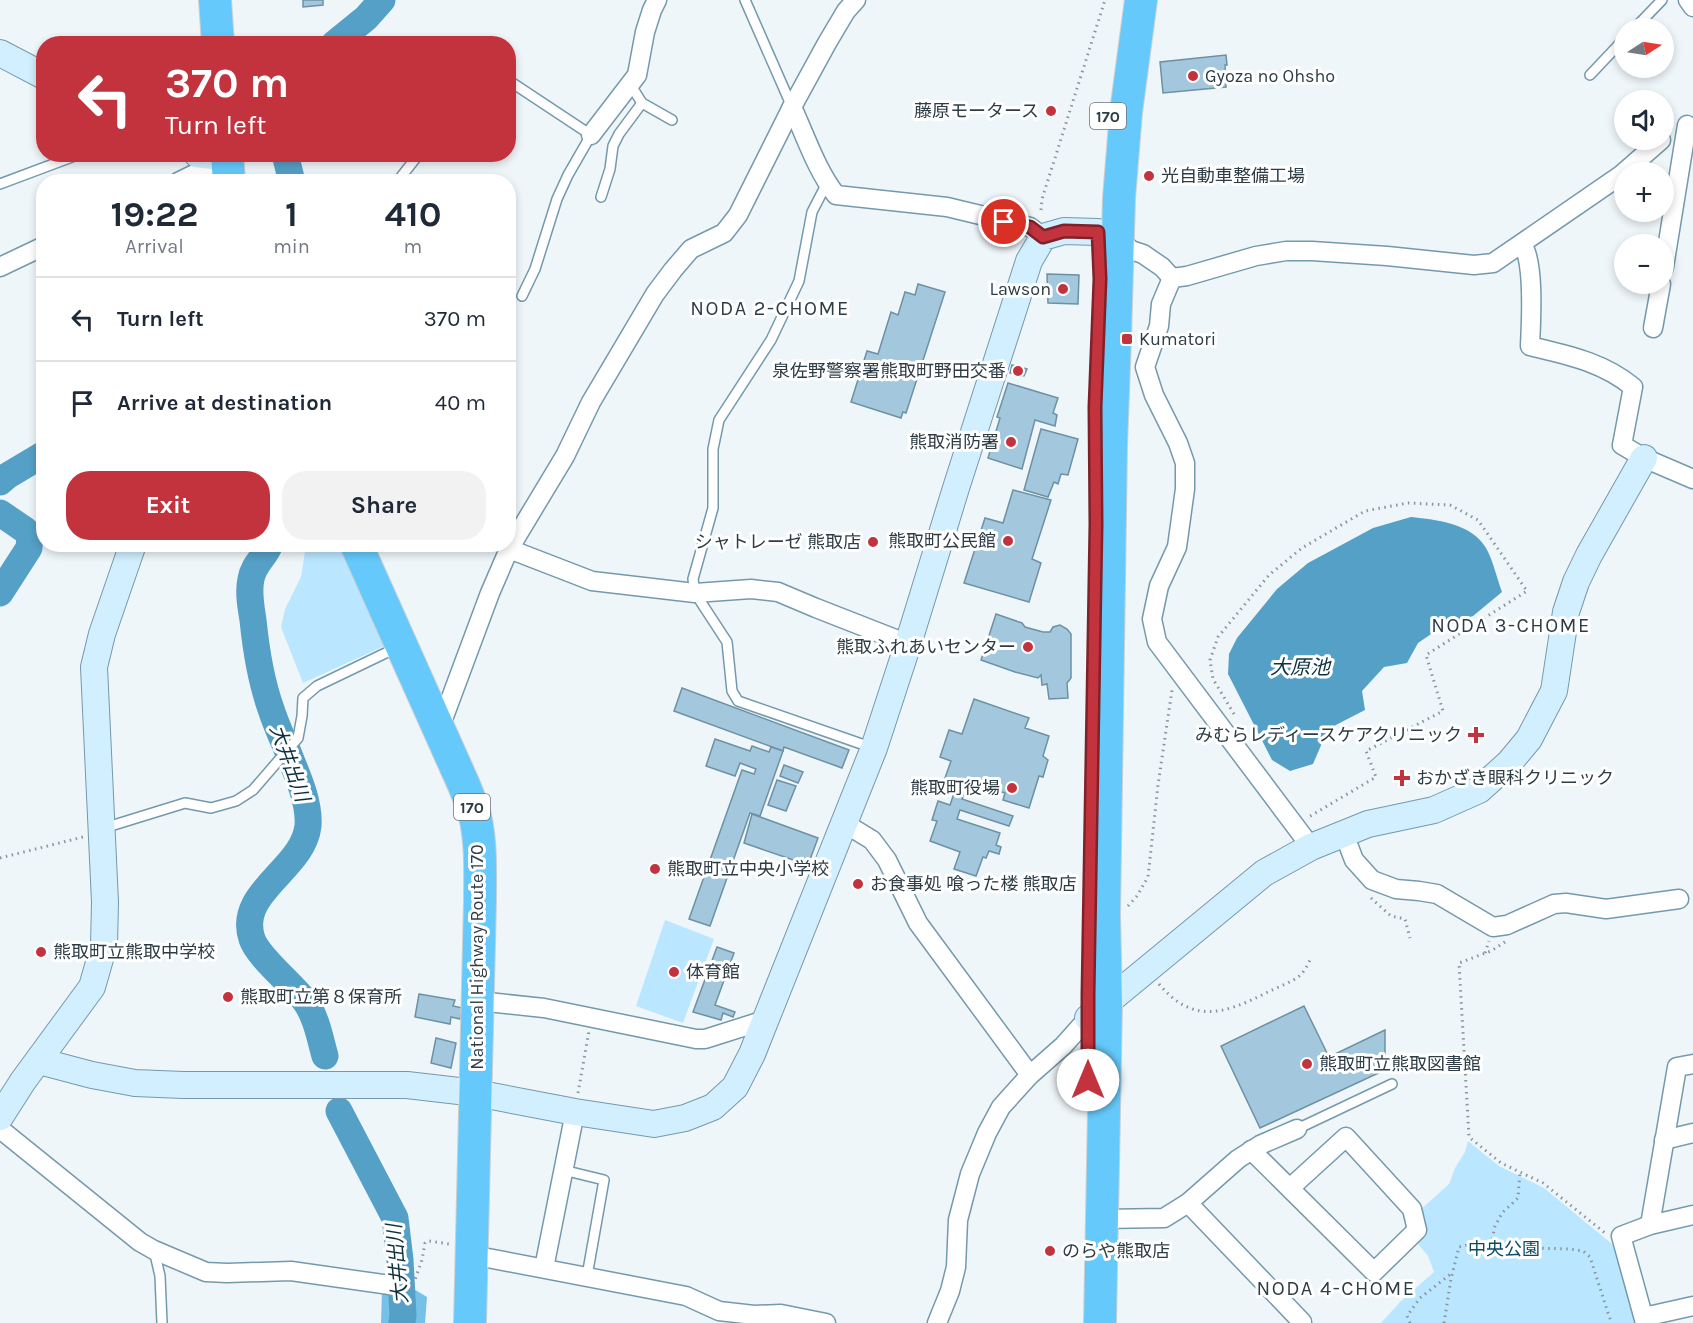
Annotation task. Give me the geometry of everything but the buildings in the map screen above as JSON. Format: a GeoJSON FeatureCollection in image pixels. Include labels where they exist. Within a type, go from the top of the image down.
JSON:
{"type":"FeatureCollection","features":[{"type":"Feature","properties":{"kind":"highway"},"geometry":{"type":"LineString","coordinates":[[215,0],[217,36]]}},
{"type":"Feature","properties":{"kind":"highway","name":"170"},"geometry":{"type":"LineString","coordinates":[[1100,1323],[1103,1219],[1097,1011],[1104,915],[1110,446],[1115,338],[1105,141],[1121,0]]}},
{"type":"Feature","properties":{"kind":"highway","name":"170"},"geometry":{"type":"LineString","coordinates":[[1090,1323],[1097,1011],[1095,407],[1100,279],[1141,0]]}},
{"type":"Feature","properties":{"kind":"highway","name":"National Highway Route 170"},"geometry":{"type":"LineString","coordinates":[[360,552],[472,806],[477,829],[480,865],[470,1323]]}},
{"type":"Feature","properties":{"kind":"street"},"geometry":{"type":"LineString","coordinates":[[591,135],[637,75],[645,32],[657,0]]}},
{"type":"Feature","properties":{"kind":"street"},"geometry":{"type":"LineString","coordinates":[[516,536],[565,456],[591,402],[655,294],[692,249],[724,233],[738,215],[827,43],[846,11],[856,0]]}},
{"type":"Feature","properties":{"kind":"street"},"geometry":{"type":"LineString","coordinates":[[1688,0],[1693,7]]}},
{"type":"Feature","properties":{"kind":"street"},"geometry":{"type":"LineString","coordinates":[[0,54],[36,72]]}},
{"type":"Feature","properties":{"kind":"street"},"geometry":{"type":"LineString","coordinates":[[792,107],[827,183],[836,195],[947,207],[1030,227],[1043,237]]}},
{"type":"Feature","properties":{"kind":"street"},"geometry":{"type":"LineString","coordinates":[[1670,234],[1690,124],[1678,126],[1674,129]]}},
{"type":"Feature","properties":{"kind":"street"},"geometry":{"type":"LineString","coordinates":[[1172,278],[1187,276],[1256,256],[1286,251],[1355,254],[1474,265],[1493,263],[1621,175],[1649,150]]}},
{"type":"Feature","properties":{"kind":"street"},"geometry":{"type":"LineString","coordinates":[[195,174],[220,162]]}},
{"type":"Feature","properties":{"kind":"street"},"geometry":{"type":"LineString","coordinates":[[39,1061],[92,1075],[135,1083],[407,1085],[476,1093],[654,1124],[685,1118],[713,1107],[735,1087],[752,1054],[874,748],[909,644],[1029,261],[1043,237],[1064,231],[1108,234],[1131,250],[1143,254],[1172,278]]}},
{"type":"Feature","properties":{"kind":"street"},"geometry":{"type":"LineString","coordinates":[[1522,244],[1526,250],[1529,268],[1530,346],[1592,362],[1621,376],[1633,387],[1622,444],[1644,458],[1693,479]]}},
{"type":"Feature","properties":{"kind":"street"},"geometry":{"type":"LineString","coordinates":[[0,267],[36,250]]}},
{"type":"Feature","properties":{"kind":"street"},"geometry":{"type":"LineString","coordinates":[[1172,278],[1161,304],[1159,326],[1145,367],[1154,395],[1178,443],[1185,463],[1185,489],[1177,548],[1159,586],[1152,619],[1157,642],[1314,846]]}},
{"type":"Feature","properties":{"kind":"street"},"geometry":{"type":"LineString","coordinates":[[1653,328],[1659,294]]}},
{"type":"Feature","properties":{"kind":"street"},"geometry":{"type":"LineString","coordinates":[[937,1323],[942,1316],[956,1267],[958,1220],[970,1174],[1001,1107],[1030,1075],[1063,1046],[1097,1011],[1264,873],[1314,846],[1344,834],[1368,825],[1434,810],[1479,790],[1509,763],[1529,739],[1554,690],[1566,612],[1576,582],[1644,458]]}},
{"type":"Feature","properties":{"kind":"street"},"geometry":{"type":"LineString","coordinates":[[0,1117],[23,1081],[92,987],[104,945],[105,902],[94,667],[102,634],[130,552]]}},
{"type":"Feature","properties":{"kind":"street"},"geometry":{"type":"LineString","coordinates":[[439,730],[507,552]]}},
{"type":"Feature","properties":{"kind":"street"},"geometry":{"type":"LineString","coordinates":[[516,552],[592,581],[695,593],[751,589],[778,592],[909,644]]}},
{"type":"Feature","properties":{"kind":"street"},"geometry":{"type":"LineString","coordinates":[[844,823],[872,840],[887,860],[918,923],[1030,1075]]}},
{"type":"Feature","properties":{"kind":"street"},"geometry":{"type":"LineString","coordinates":[[1344,834],[1354,860],[1372,880],[1396,890],[1437,894],[1493,927],[1507,925],[1554,904],[1566,903],[1606,909],[1679,899]]}},
{"type":"Feature","properties":{"kind":"street"},"geometry":{"type":"LineString","coordinates":[[478,1001],[544,1008],[696,1039],[705,1039],[765,1020]]}},
{"type":"Feature","properties":{"kind":"street"},"geometry":{"type":"LineString","coordinates":[[1650,1225],[1677,1067],[1693,1064]]}},
{"type":"Feature","properties":{"kind":"street"},"geometry":{"type":"LineString","coordinates":[[544,1268],[575,1112]]}},
{"type":"Feature","properties":{"kind":"street"},"geometry":{"type":"LineString","coordinates":[[0,1129],[140,1242],[206,1272],[291,1271],[390,1285]]}},
{"type":"Feature","properties":{"kind":"street"},"geometry":{"type":"LineString","coordinates":[[1103,1219],[1164,1218],[1188,1203],[1251,1150],[1297,1129]]}},
{"type":"Feature","properties":{"kind":"street"},"geometry":{"type":"LineString","coordinates":[[1664,1140],[1693,1133]]}},
{"type":"Feature","properties":{"kind":"street"},"geometry":{"type":"LineString","coordinates":[[1251,1150],[1374,1272],[1417,1230],[1412,1209],[1346,1137],[1290,1188]]}},
{"type":"Feature","properties":{"kind":"street"},"geometry":{"type":"LineString","coordinates":[[1188,1203],[1302,1322],[1300,1323]]}},
{"type":"Feature","properties":{"kind":"street"},"geometry":{"type":"LineString","coordinates":[[1693,1215],[1650,1225],[1621,1236],[1645,1320],[1693,1306]]}},
{"type":"Feature","properties":{"kind":"street"},"geometry":{"type":"LineString","coordinates":[[472,1251],[544,1268],[687,1296],[719,1311],[754,1315],[781,1314],[826,1323]]}},
{"type":"Feature","properties":{"kind":"lane"},"geometry":{"type":"LineString","coordinates":[[745,0],[792,107]]}},
{"type":"Feature","properties":{"kind":"lane"},"geometry":{"type":"LineString","coordinates":[[1645,18],[1662,0]]}},
{"type":"Feature","properties":{"kind":"lane"},"geometry":{"type":"LineString","coordinates":[[1590,75],[1614,50]]}},
{"type":"Feature","properties":{"kind":"lane"},"geometry":{"type":"LineString","coordinates":[[630,84],[642,103],[672,120]]}},
{"type":"Feature","properties":{"kind":"lane"},"geometry":{"type":"LineString","coordinates":[[516,85],[591,135],[556,199],[535,268],[522,296]]}},
{"type":"Feature","properties":{"kind":"lane"},"geometry":{"type":"LineString","coordinates":[[601,197],[610,169],[613,147],[619,134],[642,103]]}},
{"type":"Feature","properties":{"kind":"lane"},"geometry":{"type":"LineString","coordinates":[[0,184],[59,162]]}},
{"type":"Feature","properties":{"kind":"lane"},"geometry":{"type":"LineString","coordinates":[[403,174],[413,162]]}},
{"type":"Feature","properties":{"kind":"lane"},"geometry":{"type":"LineString","coordinates":[[827,183],[812,212],[800,281],[771,340],[719,420],[713,449],[713,508],[693,579],[695,593],[727,642],[732,691],[738,700],[874,748]]}},
{"type":"Feature","properties":{"kind":"lane"},"geometry":{"type":"LineString","coordinates":[[101,830],[185,803],[212,808],[236,801],[253,790],[298,738],[303,698],[317,686],[401,646]]}},
{"type":"Feature","properties":{"kind":"lane"},"geometry":{"type":"LineString","coordinates":[[1297,1129],[1392,1084]]}},
{"type":"Feature","properties":{"kind":"lane"},"geometry":{"type":"LineString","coordinates":[[563,1170],[604,1180],[587,1276]]}},
{"type":"Feature","properties":{"kind":"lane"},"geometry":{"type":"LineString","coordinates":[[154,1250],[160,1276],[162,1323]]}},
{"type":"Feature","properties":{"kind":"path"},"geometry":{"type":"LineString","coordinates":[[1041,210],[1042,199],[1105,0]]}},
{"type":"Feature","properties":{"kind":"path"},"geometry":{"type":"LineString","coordinates":[[1236,719],[1213,680],[1210,660],[1218,637],[1269,575],[1302,548],[1365,511],[1408,503],[1450,505],[1478,520],[1527,591],[1426,655],[1443,711],[1366,751],[1376,777],[1299,823],[1314,846]]}},
{"type":"Feature","properties":{"kind":"path"},"geometry":{"type":"LineString","coordinates":[[1104,915],[1123,912],[1137,896],[1148,877],[1158,785],[1175,667]]}},
{"type":"Feature","properties":{"kind":"path"},"geometry":{"type":"LineString","coordinates":[[0,858],[101,830]]}},
{"type":"Feature","properties":{"kind":"path"},"geometry":{"type":"LineString","coordinates":[[1367,894],[1391,916],[1405,920],[1410,938]]}},
{"type":"Feature","properties":{"kind":"path"},"geometry":{"type":"LineString","coordinates":[[1147,969],[1162,988],[1176,1000],[1193,1009],[1210,1013],[1243,1005],[1300,976],[1311,958]]}},
{"type":"Feature","properties":{"kind":"path"},"geometry":{"type":"LineString","coordinates":[[1459,963],[1469,1137],[1501,1163],[1543,1183],[1606,1234],[1621,1236]]}},
{"type":"Feature","properties":{"kind":"path"},"geometry":{"type":"LineString","coordinates":[[575,1112],[591,1018]]}},
{"type":"Feature","properties":{"kind":"path"},"geometry":{"type":"LineString","coordinates":[[1491,1245],[1495,1226],[1502,1213],[1518,1198],[1520,1172]]}},
{"type":"Feature","properties":{"kind":"path"},"geometry":{"type":"LineString","coordinates":[[412,1288],[426,1243],[429,1241],[472,1251]]}},
{"type":"Feature","properties":{"kind":"path"},"geometry":{"type":"LineString","coordinates":[[1444,1323],[1452,1273],[1459,1248],[1480,1242],[1500,1247],[1583,1251],[1590,1257],[1612,1323]]}},
{"type":"Feature","properties":{"kind":"path"},"geometry":{"type":"LineString","coordinates":[[1410,1323],[1407,1316],[1420,1298],[1452,1273]]}},
{"type":"Feature","properties":{"kind":"green space"},"geometry":{"type":"Polygon","coordinates":[[[305,552],[351,552],[391,643],[303,683],[281,627],[285,609],[301,577],[305,552]]]}},
{"type":"Feature","properties":{"kind":"green space","name":"体育館"},"geometry":{"type":"Polygon","coordinates":[[[665,920],[714,939],[683,1023],[636,1006],[665,920]]]}},
{"type":"Feature","properties":{"kind":"green space","name":"中央公園"},"geometry":{"type":"Polygon","coordinates":[[[1468,1141],[1499,1166],[1544,1188],[1612,1244],[1637,1323],[1381,1323],[1400,1302],[1434,1272],[1428,1256],[1414,1239],[1419,1211],[1449,1184],[1468,1141]]]}},
{"type":"Feature","properties":{"kind":"shaded area"},"geometry":{"type":"Polygon","coordinates":[[[390,1285],[412,1288],[427,1297],[425,1323],[381,1323],[382,1292],[390,1285]]]}},
{"type":"Feature","properties":{"kind":"water","name":"大原池"},"geometry":{"type":"Polygon","coordinates":[[[1411,517],[1453,524],[1472,533],[1486,548],[1502,592],[1473,616],[1437,630],[1418,643],[1407,663],[1384,667],[1362,691],[1365,710],[1328,729],[1313,764],[1290,771],[1272,760],[1228,674],[1229,654],[1237,638],[1277,589],[1308,563],[1373,528],[1411,517]]]}},
{"type":"Feature","properties":{"kind":"waterway"},"geometry":{"type":"LineString","coordinates":[[344,36],[366,18],[382,0]]}},
{"type":"Feature","properties":{"kind":"waterway"},"geometry":{"type":"LineString","coordinates":[[287,162],[290,174]]}},
{"type":"Feature","properties":{"kind":"waterway"},"geometry":{"type":"LineString","coordinates":[[0,482],[36,459]]}},
{"type":"Feature","properties":{"kind":"waterway"},"geometry":{"type":"LineString","coordinates":[[0,513],[30,536],[29,548],[0,593]]}},
{"type":"Feature","properties":{"kind":"waterway","name":"大井出川"},"geometry":{"type":"LineString","coordinates":[[266,552],[254,569],[250,584],[256,643],[267,698],[307,806],[308,826],[304,842],[295,856],[261,894],[253,908],[250,922],[255,946],[309,1007],[325,1056]]}},
{"type":"Feature","properties":{"kind":"waterway","name":"大井出川"},"geometry":{"type":"LineString","coordinates":[[339,1111],[395,1218],[400,1260],[402,1323]]}},
{"type":"Feature","properties":{"kind":"place","name":"Gyoza no Ohsho"},"geometry":{"type":"Point","coordinates":[1193,76]}},
{"type":"Feature","properties":{"kind":"place","name":"藤原モータース"},"geometry":{"type":"Point","coordinates":[1051,111]}},
{"type":"Feature","properties":{"kind":"place","name":"光自動車整備工場"},"geometry":{"type":"Point","coordinates":[1149,176]}},
{"type":"Feature","properties":{"kind":"place","name":"Lawson"},"geometry":{"type":"Point","coordinates":[1063,289]}},
{"type":"Feature","properties":{"kind":"place","name":"Kumatori"},"geometry":{"type":"Point","coordinates":[1127,339]}},
{"type":"Feature","properties":{"kind":"place","name":"泉佐野警察署熊取町野田交番"},"geometry":{"type":"Point","coordinates":[1018,371]}},
{"type":"Feature","properties":{"kind":"place","name":"熊取消防署"},"geometry":{"type":"Point","coordinates":[1011,442]}},
{"type":"Feature","properties":{"kind":"place","name":"熊取町公民館"},"geometry":{"type":"Point","coordinates":[1008,541]}},
{"type":"Feature","properties":{"kind":"place","name":"シャトレーゼ 熊取店"},"geometry":{"type":"Point","coordinates":[873,542]}},
{"type":"Feature","properties":{"kind":"place","name":"熊取ふれあいセンター"},"geometry":{"type":"Point","coordinates":[1028,647]}},
{"type":"Feature","properties":{"kind":"place","name":"みむらレディースケアクリニック"},"geometry":{"type":"Point","coordinates":[1476,735]}},
{"type":"Feature","properties":{"kind":"place","name":"おかざき眼科クリニック"},"geometry":{"type":"Point","coordinates":[1402,778]}},
{"type":"Feature","properties":{"kind":"place","name":"熊取町役場"},"geometry":{"type":"Point","coordinates":[1012,788]}},
{"type":"Feature","properties":{"kind":"place","name":"熊取町立中央小学校"},"geometry":{"type":"Point","coordinates":[655,869]}},
{"type":"Feature","properties":{"kind":"place","name":"お食事処 喰った楼 熊取店"},"geometry":{"type":"Point","coordinates":[858,884]}},
{"type":"Feature","properties":{"kind":"place","name":"熊取町立熊取中学校"},"geometry":{"type":"Point","coordinates":[41,952]}},
{"type":"Feature","properties":{"kind":"place","name":"体育館"},"geometry":{"type":"Point","coordinates":[674,972]}},
{"type":"Feature","properties":{"kind":"place","name":"熊取町立第８保育所"},"geometry":{"type":"Point","coordinates":[228,997]}},
{"type":"Feature","properties":{"kind":"place","name":"熊取町立熊取図書館"},"geometry":{"type":"Point","coordinates":[1307,1064]}},
{"type":"Feature","properties":{"kind":"place","name":"のらや熊取店"},"geometry":{"type":"Point","coordinates":[1050,1251]}},
{"type":"Feature","properties":{"kind":"district","name":"NODA 2-CHOME"},"geometry":{"type":"Point","coordinates":[770,308]}},
{"type":"Feature","properties":{"kind":"district","name":"NODA 3-CHOME"},"geometry":{"type":"Point","coordinates":[1511,625]}},
{"type":"Feature","properties":{"kind":"district","name":"NODA 4-CHOME"},"geometry":{"type":"Point","coordinates":[1336,1288]}},
{"type":"Feature","properties":{"kind":"route"},"geometry":{"type":"LineString","coordinates":[[1004,222],[1030,227],[1043,237],[1064,231],[1098,232],[1100,279],[1095,407],[1096,524],[1088,1080]]}}]}
